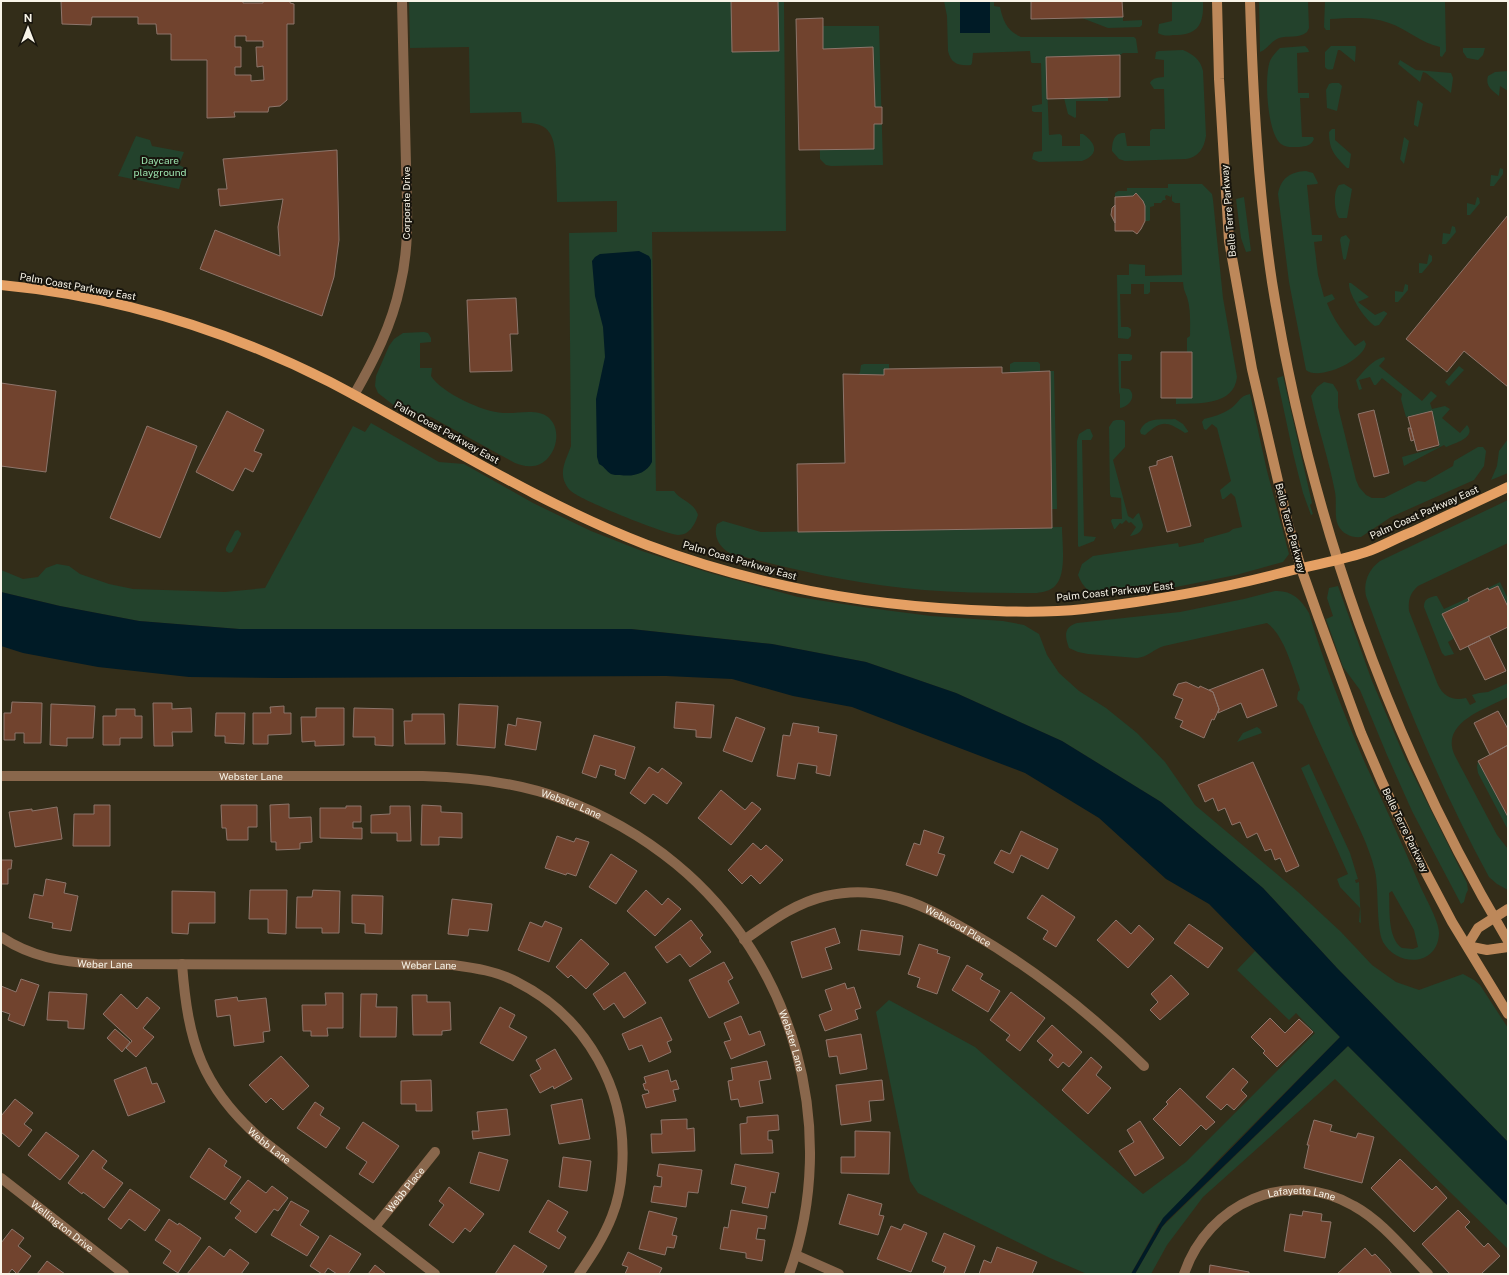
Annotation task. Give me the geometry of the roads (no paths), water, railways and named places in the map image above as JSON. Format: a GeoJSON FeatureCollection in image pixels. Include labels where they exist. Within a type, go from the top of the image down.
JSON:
{"type":"FeatureCollection","features":[{"type":"Feature","properties":{"kind":"main road","name":"Belle Terre Parkway"},"geometry":{"type":"LineString","coordinates":[[1217,1],[1219,79],[1229,241],[1245,336],[1259,402],[1281,496],[1301,568],[1361,733],[1382,782],[1414,850],[1467,946],[1508,1014]]}},
{"type":"Feature","properties":{"kind":"main road"},"geometry":{"type":"LineString","coordinates":[[1250,1],[1256,139],[1272,282],[1299,418],[1337,559],[1374,664],[1404,736],[1434,802],[1508,941]]}},
{"type":"Feature","properties":{"kind":"main road","name":"Palm Coast Parkway East"},"geometry":{"type":"LineString","coordinates":[[1,286],[45,290],[136,308],[185,321],[232,337],[275,355],[354,395],[545,499],[618,533],[674,554],[767,582],[821,594],[865,601],[938,608],[996,611],[1070,610],[1181,596],[1222,588],[1367,551],[1508,487]]}},
{"type":"Feature","properties":{"kind":"main road"},"geometry":{"type":"LineString","coordinates":[[1508,909],[1478,928],[1467,946],[1487,950],[1508,947]]}},
{"type":"Feature","properties":{"kind":"street","name":"Corporate Drive"},"geometry":{"type":"LineString","coordinates":[[354,395],[370,368],[386,333],[401,286],[404,263],[407,217],[402,1]]}},
{"type":"Feature","properties":{"kind":"street","name":"Webster Lane"},"geometry":{"type":"LineString","coordinates":[[1,776],[423,776],[467,778],[506,783],[543,792],[580,806],[614,822],[650,844],[676,864],[697,883],[720,908],[744,940],[771,986],[795,1047],[805,1085],[810,1138],[809,1177],[804,1220],[796,1254],[789,1274]]}},
{"type":"Feature","properties":{"kind":"street","name":"Webwood Place"},"geometry":{"type":"LineString","coordinates":[[744,940],[796,906],[826,896],[864,892],[877,893],[901,899],[915,904],[958,925],[1023,965],[1066,996],[1094,1019],[1144,1066]]}},
{"type":"Feature","properties":{"kind":"street","name":"Weber Lane"},"geometry":{"type":"LineString","coordinates":[[1,937],[26,951],[57,960],[97,964],[453,965],[476,968],[502,975],[521,984],[546,999],[579,1031],[596,1054],[614,1095],[621,1126],[623,1157],[617,1201],[607,1229],[579,1274]]}},
{"type":"Feature","properties":{"kind":"street","name":"Webb Lane"},"geometry":{"type":"LineString","coordinates":[[182,964],[187,1010],[194,1040],[206,1073],[224,1101],[245,1125],[262,1140],[435,1274]]}},
{"type":"Feature","properties":{"kind":"street","name":"Webb Place"},"geometry":{"type":"LineString","coordinates":[[375,1228],[435,1152]]}},
{"type":"Feature","properties":{"kind":"street","name":"Wellington Drive"},"geometry":{"type":"LineString","coordinates":[[1,1178],[124,1274]]}},
{"type":"Feature","properties":{"kind":"street","name":"Lafayette Lane"},"geometry":{"type":"LineString","coordinates":[[1184,1274],[1198,1243],[1206,1232],[1222,1217],[1239,1205],[1255,1198],[1291,1190],[1333,1196],[1356,1207],[1377,1222],[1428,1274]]}},
{"type":"Feature","properties":{"kind":"street"},"geometry":{"type":"LineString","coordinates":[[796,1254],[839,1274]]}},
{"type":"Feature","properties":{"kind":"water"},"geometry":{"type":"Polygon","coordinates":[[[960,1],[990,1],[990,33],[960,33],[960,1]]]}},
{"type":"Feature","properties":{"kind":"water"},"geometry":{"type":"Polygon","coordinates":[[[639,251],[649,256],[651,260],[652,462],[643,472],[639,474],[630,476],[614,475],[609,473],[599,464],[597,457],[596,399],[605,357],[603,327],[595,296],[592,261],[600,254],[639,251]]]}},
{"type":"Feature","properties":{"kind":"water"},"geometry":{"type":"Polygon","coordinates":[[[1,592],[60,606],[139,621],[239,629],[631,629],[772,644],[866,662],[956,693],[1062,741],[1161,802],[1263,888],[1337,968],[1508,1142],[1508,1206],[1348,1046],[1167,1221],[1135,1274],[1131,1274],[1163,1218],[1340,1037],[1209,904],[1166,879],[1099,818],[1025,773],[852,707],[793,696],[732,679],[666,676],[189,677],[98,667],[23,653],[1,646],[1,592]]]}},
{"type":"Feature","properties":{"kind":"park label","name":"Daycare playground"},"geometry":{"type":"Point","coordinates":[160,166]}}]}
